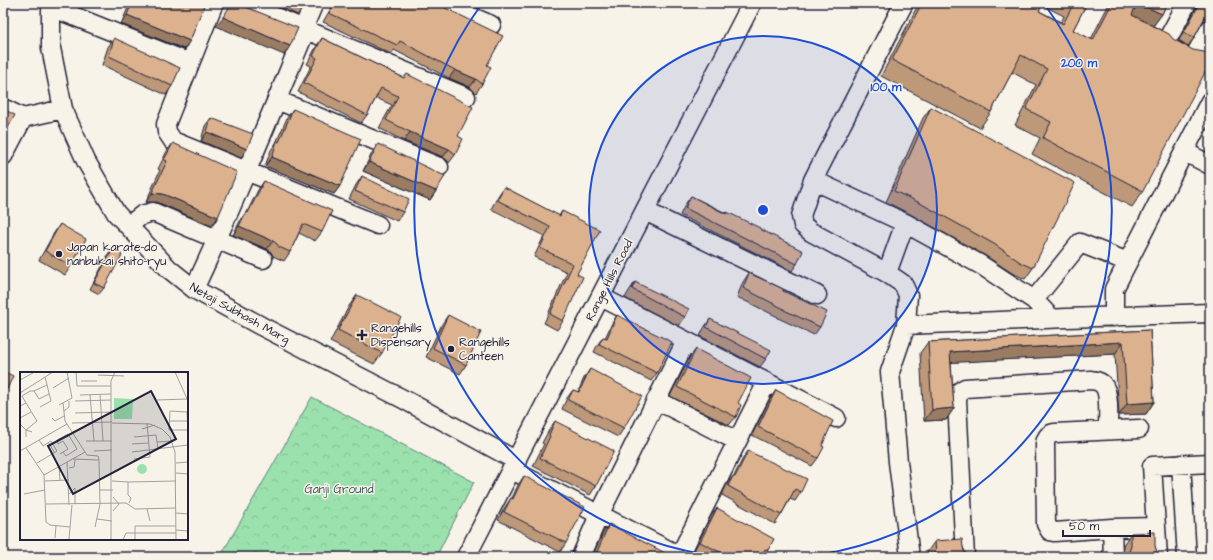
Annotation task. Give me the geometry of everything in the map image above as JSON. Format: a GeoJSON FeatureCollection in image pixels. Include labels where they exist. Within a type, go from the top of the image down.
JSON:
{"type":"FeatureCollection","features":[{"type":"Feature","properties":{"kind":"street"},"geometry":{"type":"LineString","coordinates":[[214,3],[166,124],[167,132],[173,141],[247,170],[378,225]]}},
{"type":"Feature","properties":{"kind":"street"},"geometry":{"type":"LineString","coordinates":[[242,3],[466,97]]}},
{"type":"Feature","properties":{"kind":"street"},"geometry":{"type":"LineString","coordinates":[[194,289],[218,240],[277,100],[302,39],[303,29],[314,3]]}},
{"type":"Feature","properties":{"kind":"street"},"geometry":{"type":"LineString","coordinates":[[440,3],[491,25]]}},
{"type":"Feature","properties":{"kind":"street","name":"Range Hills Road"},"geometry":{"type":"LineString","coordinates":[[466,557],[752,3]]}},
{"type":"Feature","properties":{"kind":"street"},"geometry":{"type":"LineString","coordinates":[[904,3],[813,180],[801,216],[803,224],[811,232],[887,273],[903,284],[908,295],[906,325],[890,372],[898,462],[910,557]]}},
{"type":"Feature","properties":{"kind":"street"},"geometry":{"type":"LineString","coordinates":[[1187,3],[1166,42],[1167,46],[1191,58],[1195,55],[1210,29]]}},
{"type":"Feature","properties":{"kind":"street"},"geometry":{"type":"LineString","coordinates":[[51,5],[190,64]]}},
{"type":"Feature","properties":{"kind":"street","name":"Netaji Subhash Marg"},"geometry":{"type":"LineString","coordinates":[[51,5],[51,48],[63,109],[86,161],[116,212],[169,269],[194,289],[261,326],[405,400],[599,515],[680,557]]}},
{"type":"Feature","properties":{"kind":"street"},"geometry":{"type":"LineString","coordinates":[[277,100],[439,167]]}},
{"type":"Feature","properties":{"kind":"street"},"geometry":{"type":"LineString","coordinates":[[1114,317],[1114,289],[1210,101]]}},
{"type":"Feature","properties":{"kind":"street"},"geometry":{"type":"LineString","coordinates":[[3,108],[23,118],[63,109]]}},
{"type":"Feature","properties":{"kind":"street"},"geometry":{"type":"LineString","coordinates":[[3,156],[23,118]]}},
{"type":"Feature","properties":{"kind":"street"},"geometry":{"type":"LineString","coordinates":[[1185,152],[1210,165]]}},
{"type":"Feature","properties":{"kind":"street"},"geometry":{"type":"LineString","coordinates":[[813,180],[905,224],[981,264],[1034,300],[1052,319]]}},
{"type":"Feature","properties":{"kind":"street"},"geometry":{"type":"LineString","coordinates":[[645,211],[817,295]]}},
{"type":"Feature","properties":{"kind":"street"},"geometry":{"type":"LineString","coordinates":[[128,226],[142,215],[153,212],[263,259]]}},
{"type":"Feature","properties":{"kind":"street"},"geometry":{"type":"LineString","coordinates":[[887,273],[905,224]]}},
{"type":"Feature","properties":{"kind":"street"},"geometry":{"type":"LineString","coordinates":[[1034,300],[1080,243],[1128,262]]}},
{"type":"Feature","properties":{"kind":"street"},"geometry":{"type":"LineString","coordinates":[[601,297],[836,418]]}},
{"type":"Feature","properties":{"kind":"street"},"geometry":{"type":"LineString","coordinates":[[906,325],[1210,313]]}},
{"type":"Feature","properties":{"kind":"street"},"geometry":{"type":"LineString","coordinates":[[581,557],[599,515],[686,341]]}},
{"type":"Feature","properties":{"kind":"street"},"geometry":{"type":"LineString","coordinates":[[965,557],[957,400],[959,392],[964,388],[1091,380],[1098,381],[1104,385],[1107,392],[1108,430]]}},
{"type":"Feature","properties":{"kind":"street"},"geometry":{"type":"LineString","coordinates":[[680,557],[767,382]]}},
{"type":"Feature","properties":{"kind":"street"},"geometry":{"type":"LineString","coordinates":[[656,400],[737,441]]}},
{"type":"Feature","properties":{"kind":"street"},"geometry":{"type":"LineString","coordinates":[[1139,429],[1055,433],[1050,434],[1047,437],[1045,444],[1046,524],[1050,531],[1054,532],[1156,527]]}},
{"type":"Feature","properties":{"kind":"street"},"geometry":{"type":"LineString","coordinates":[[1158,557],[1152,466],[1210,463]]}},
{"type":"Feature","properties":{"kind":"street"},"geometry":{"type":"LineString","coordinates":[[1181,464],[1187,557]]}},
{"type":"Feature","properties":{"kind":"street"},"geometry":{"type":"LineString","coordinates":[[1112,528],[1113,557]]}},
{"type":"Feature","properties":{"kind":"green space","name":"Ganji Ground"},"geometry":{"type":"Polygon","coordinates":[[[312,397],[474,482],[436,557],[220,557],[312,397]]]}},
{"type":"Feature","properties":{"kind":"building"},"geometry":{"type":"Polygon","coordinates":[[[132,3],[205,3],[190,41],[127,15],[132,3]]]}},
{"type":"Feature","properties":{"kind":"building"},"geometry":{"type":"Polygon","coordinates":[[[232,3],[236,3],[298,28],[290,46],[223,17],[232,3]]]}},
{"type":"Feature","properties":{"kind":"building"},"geometry":{"type":"Polygon","coordinates":[[[297,3],[305,3],[304,6],[297,3]]]}},
{"type":"Feature","properties":{"kind":"building"},"geometry":{"type":"Polygon","coordinates":[[[335,3],[426,3],[431,5],[432,3],[435,3],[503,36],[487,65],[491,67],[482,84],[476,79],[455,70],[400,41],[397,45],[329,13],[335,3]]]}},
{"type":"Feature","properties":{"kind":"building"},"geometry":{"type":"Polygon","coordinates":[[[922,3],[1043,3],[1039,11],[1063,24],[1074,3],[1087,3],[1073,30],[1093,40],[1112,3],[1137,3],[1132,15],[1169,34],[1173,39],[1193,50],[1204,52],[1210,56],[1210,63],[1143,191],[1043,138],[1051,122],[1026,109],[1047,69],[1021,55],[991,112],[892,60],[922,3]]]}},
{"type":"Feature","properties":{"kind":"building"},"geometry":{"type":"Polygon","coordinates":[[[1137,3],[1167,3],[1162,14],[1137,3]]]}},
{"type":"Feature","properties":{"kind":"building"},"geometry":{"type":"Polygon","coordinates":[[[1200,3],[1210,3],[1210,7],[1194,38],[1184,32],[1200,3]]]}},
{"type":"Feature","properties":{"kind":"building"},"geometry":{"type":"Polygon","coordinates":[[[114,38],[180,68],[172,86],[109,56],[114,38]]]}},
{"type":"Feature","properties":{"kind":"building"},"geometry":{"type":"Polygon","coordinates":[[[322,38],[404,78],[407,74],[473,107],[458,136],[463,139],[455,155],[449,149],[386,120],[398,96],[381,88],[367,115],[304,83],[317,58],[313,56],[322,38]]]}},
{"type":"Feature","properties":{"kind":"building"},"geometry":{"type":"Polygon","coordinates":[[[931,107],[1075,183],[1033,268],[1020,262],[994,244],[918,202],[894,191],[931,107]]]}},
{"type":"Feature","properties":{"kind":"building"},"geometry":{"type":"Polygon","coordinates":[[[3,109],[15,115],[5,133],[3,132],[3,109]]]}},
{"type":"Feature","properties":{"kind":"building"},"geometry":{"type":"Polygon","coordinates":[[[293,109],[361,139],[340,186],[272,157],[277,141],[279,142],[293,109]]]}},
{"type":"Feature","properties":{"kind":"building"},"geometry":{"type":"Polygon","coordinates":[[[211,118],[253,134],[247,149],[207,132],[211,118]]]}},
{"type":"Feature","properties":{"kind":"building"},"geometry":{"type":"Polygon","coordinates":[[[173,143],[237,172],[218,217],[163,194],[152,193],[167,161],[164,160],[173,143]]]}},
{"type":"Feature","properties":{"kind":"building"},"geometry":{"type":"Polygon","coordinates":[[[378,144],[445,176],[436,191],[369,162],[378,144]]]}},
{"type":"Feature","properties":{"kind":"building"},"geometry":{"type":"Polygon","coordinates":[[[362,176],[409,199],[403,212],[355,191],[362,176]]]}},
{"type":"Feature","properties":{"kind":"building"},"geometry":{"type":"Polygon","coordinates":[[[264,181],[332,211],[322,232],[303,224],[290,252],[279,247],[273,241],[239,226],[246,212],[248,213],[264,181]]]}},
{"type":"Feature","properties":{"kind":"building"},"geometry":{"type":"Polygon","coordinates":[[[504,187],[560,216],[562,211],[600,230],[577,274],[583,277],[563,321],[550,314],[573,264],[540,248],[550,227],[497,200],[504,187]]]}},
{"type":"Feature","properties":{"kind":"building"},"geometry":{"type":"Polygon","coordinates":[[[691,196],[726,214],[727,212],[760,228],[803,251],[797,264],[685,208],[691,196]]]}},
{"type":"Feature","properties":{"kind":"building","name":"Japan karate-do nanbukai shito-ryu"},"geometry":{"type":"Polygon","coordinates":[[[60,224],[86,239],[71,266],[45,251],[60,224]]]}},
{"type":"Feature","properties":{"kind":"building"},"geometry":{"type":"Polygon","coordinates":[[[113,249],[122,255],[104,288],[94,283],[113,249]]]}},
{"type":"Feature","properties":{"kind":"building"},"geometry":{"type":"Polygon","coordinates":[[[749,273],[827,312],[820,327],[743,288],[749,273]]]}},
{"type":"Feature","properties":{"kind":"building"},"geometry":{"type":"Polygon","coordinates":[[[635,282],[689,309],[685,317],[632,289],[635,282]]]}},
{"type":"Feature","properties":{"kind":"building","name":"Rangehills Dispensary"},"geometry":{"type":"Polygon","coordinates":[[[357,295],[401,317],[382,353],[338,330],[357,295]]]}},
{"type":"Feature","properties":{"kind":"building","name":"Rangehills Canteen"},"geometry":{"type":"Polygon","coordinates":[[[448,315],[481,332],[466,365],[433,348],[448,315]]]}},
{"type":"Feature","properties":{"kind":"building"},"geometry":{"type":"Polygon","coordinates":[[[617,315],[672,342],[657,373],[599,344],[603,337],[607,338],[617,315]]]}},
{"type":"Feature","properties":{"kind":"building"},"geometry":{"type":"Polygon","coordinates":[[[710,319],[771,350],[766,359],[706,327],[710,319]]]}},
{"type":"Feature","properties":{"kind":"building"},"geometry":{"type":"Polygon","coordinates":[[[1150,330],[1154,402],[1127,404],[1123,342],[950,352],[954,408],[932,410],[928,342],[1150,330]]]}},
{"type":"Feature","properties":{"kind":"building"},"geometry":{"type":"Polygon","coordinates":[[[696,349],[751,378],[738,403],[741,405],[736,417],[677,387],[696,349]]]}},
{"type":"Feature","properties":{"kind":"building"},"geometry":{"type":"Polygon","coordinates":[[[590,369],[642,396],[624,428],[568,400],[573,390],[579,392],[590,369]]]}},
{"type":"Feature","properties":{"kind":"building"},"geometry":{"type":"Polygon","coordinates":[[[3,371],[13,376],[7,389],[3,387],[3,371]]]}},
{"type":"Feature","properties":{"kind":"building"},"geometry":{"type":"Polygon","coordinates":[[[776,390],[833,421],[822,446],[824,447],[818,458],[758,427],[776,390]]]}},
{"type":"Feature","properties":{"kind":"building"},"geometry":{"type":"Polygon","coordinates":[[[555,421],[614,451],[596,486],[540,458],[555,421]]]}},
{"type":"Feature","properties":{"kind":"building"},"geometry":{"type":"Polygon","coordinates":[[[748,451],[807,479],[801,492],[795,489],[781,515],[728,486],[733,476],[735,477],[748,451]]]}},
{"type":"Feature","properties":{"kind":"building"},"geometry":{"type":"Polygon","coordinates":[[[524,476],[585,507],[566,543],[504,512],[511,498],[513,499],[524,476]]]}},
{"type":"Feature","properties":{"kind":"building"},"geometry":{"type":"Polygon","coordinates":[[[717,508],[774,539],[768,550],[765,549],[761,557],[730,557],[700,542],[717,508]]]}},
{"type":"Feature","properties":{"kind":"building"},"geometry":{"type":"Polygon","coordinates":[[[609,524],[669,555],[668,557],[592,557],[597,552],[609,524]]]}},
{"type":"Feature","properties":{"kind":"building"},"geometry":{"type":"Polygon","coordinates":[[[1155,532],[1155,546],[1158,557],[1130,557],[1129,552],[1131,546],[1131,533],[1155,532]]]}},
{"type":"Feature","properties":{"kind":"building"},"geometry":{"type":"Polygon","coordinates":[[[962,539],[964,551],[967,557],[936,557],[935,541],[962,539]]]}},
{"type":"Feature","properties":{"kind":"place","name":"Japan karate-do nanbukai shito-ryu"},"geometry":{"type":"Point","coordinates":[59,254]}},
{"type":"Feature","properties":{"kind":"place","name":"Rangehills Dispensary"},"geometry":{"type":"Point","coordinates":[362,335]}},
{"type":"Feature","properties":{"kind":"place","name":"Rangehills Canteen"},"geometry":{"type":"Point","coordinates":[451,349]}}]}
